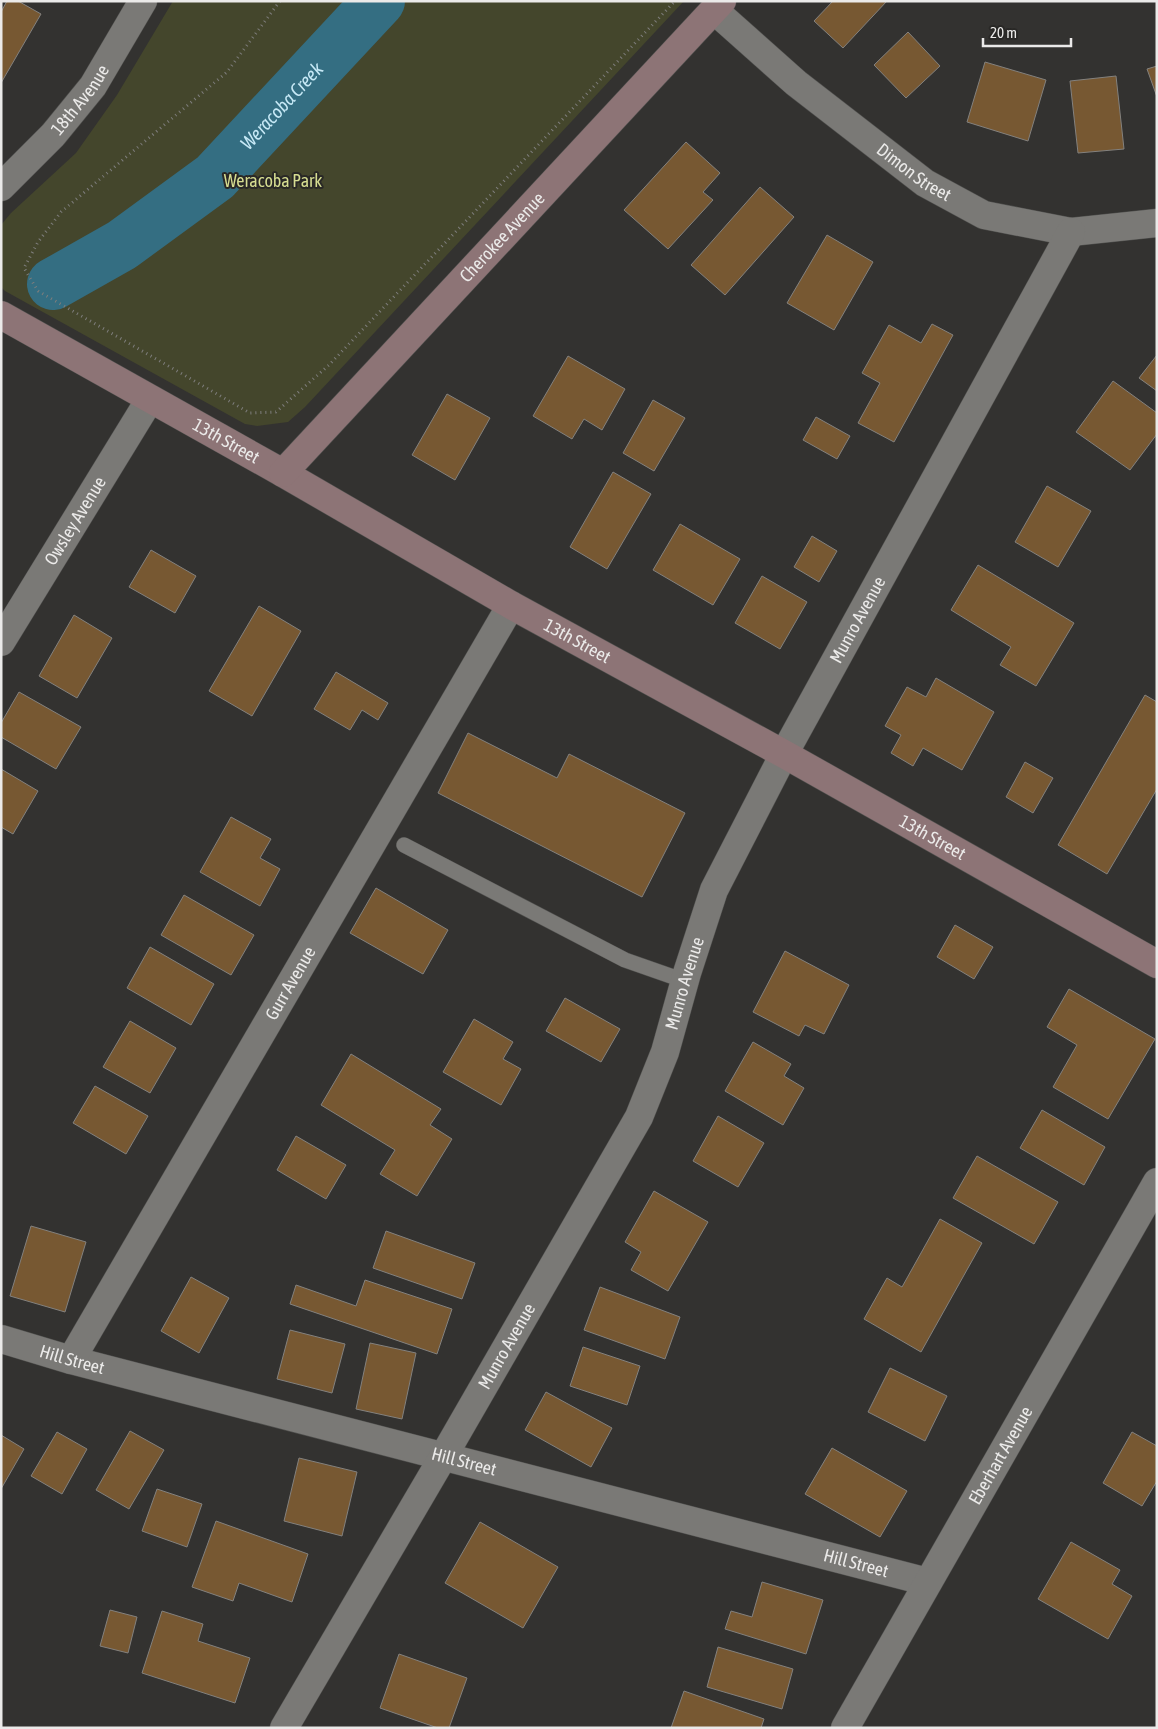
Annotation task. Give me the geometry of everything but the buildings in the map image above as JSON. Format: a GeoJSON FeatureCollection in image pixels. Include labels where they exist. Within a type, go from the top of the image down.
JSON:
{"type":"FeatureCollection","features":[{"type":"Feature","properties":{"kind":"main road","name":"Cherokee Avenue"},"geometry":{"type":"LineString","coordinates":[[283,473],[718,5]]}},
{"type":"Feature","properties":{"kind":"main road","name":"13th Street"},"geometry":{"type":"LineString","coordinates":[[1,315],[283,473],[511,605],[784,754],[1157,964]]}},
{"type":"Feature","properties":{"kind":"street","name":"18th Avenue"},"geometry":{"type":"LineString","coordinates":[[1,187],[53,135],[93,86],[143,1]]}},
{"type":"Feature","properties":{"kind":"street","name":"Dimon Street"},"geometry":{"type":"LineString","coordinates":[[718,5],[796,83],[925,183],[984,215],[1071,232],[1157,223]]}},
{"type":"Feature","properties":{"kind":"street","name":"Munro Avenue"},"geometry":{"type":"LineString","coordinates":[[284,1728],[639,1117],[665,1052],[714,890],[784,754],[1071,232]]}},
{"type":"Feature","properties":{"kind":"street","name":"Owsley Avenue"},"geometry":{"type":"LineString","coordinates":[[1,642],[150,399]]}},
{"type":"Feature","properties":{"kind":"street","name":"Gurr Avenue"},"geometry":{"type":"LineString","coordinates":[[71,1360],[511,605]]}},
{"type":"Feature","properties":{"kind":"street","name":"Eberhart Avenue"},"geometry":{"type":"LineString","coordinates":[[845,1728],[1157,1182]]}},
{"type":"Feature","properties":{"kind":"street","name":"Hill Street"},"geometry":{"type":"LineString","coordinates":[[1,1339],[71,1360],[928,1582]]}},
{"type":"Feature","properties":{"kind":"lane"},"geometry":{"type":"LineString","coordinates":[[404,845],[625,960],[685,981]]}},
{"type":"Feature","properties":{"kind":"path"},"geometry":{"type":"LineString","coordinates":[[280,1],[227,72],[61,212],[38,242],[24,268],[38,291],[250,414],[276,412],[329,365],[675,1]]}},
{"type":"Feature","properties":{"kind":"green space","name":"Weracoba Park"},"geometry":{"type":"Polygon","coordinates":[[[173,1],[684,1],[305,407],[288,422],[257,426],[245,424],[5,291],[1,287],[1,225],[11,213],[76,153],[117,95],[173,1]]]}},
{"type":"Feature","properties":{"kind":"waterway","name":"Weracoba Creek"},"geometry":{"type":"LineString","coordinates":[[53,284],[122,245],[215,177],[379,1]]}}]}
